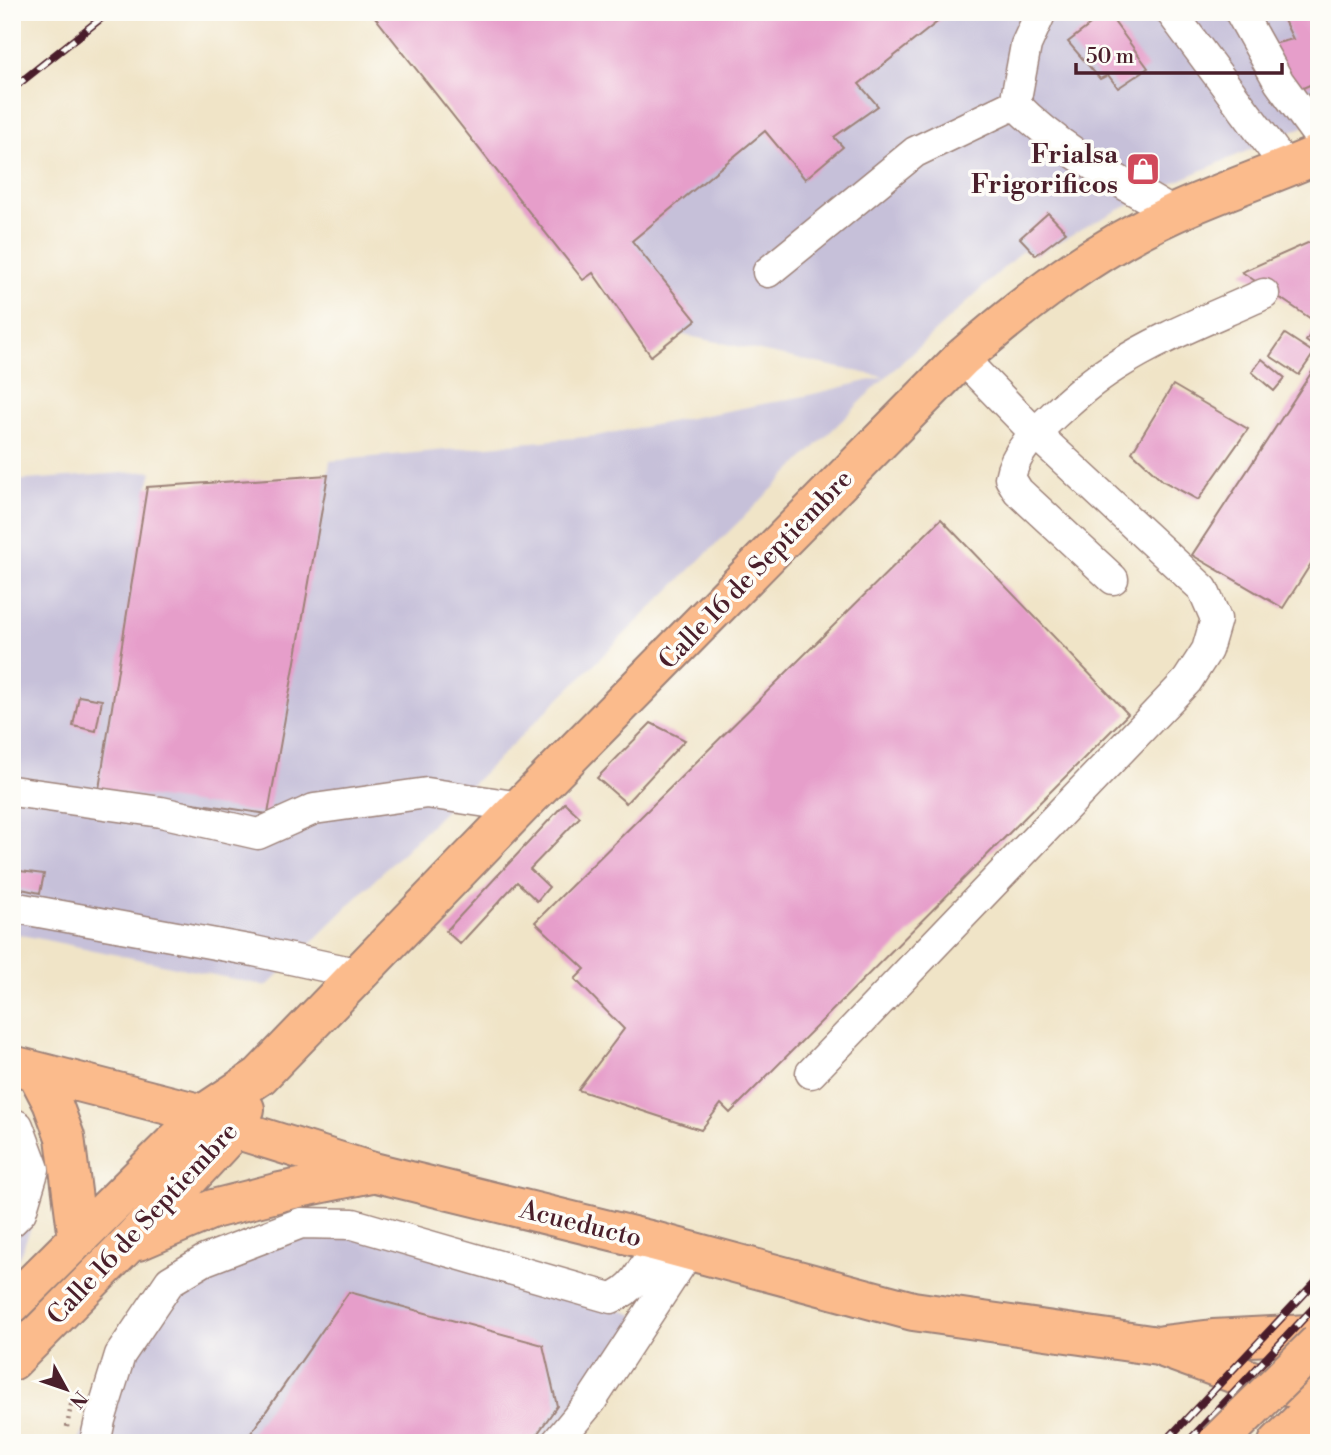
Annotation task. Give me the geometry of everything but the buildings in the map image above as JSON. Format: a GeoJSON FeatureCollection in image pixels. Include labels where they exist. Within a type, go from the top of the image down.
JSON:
{"type":"FeatureCollection","features":[{"type":"Feature","properties":{"kind":"main road","name":"Calle 16 de Septiembre"},"geometry":{"type":"LineString","coordinates":[[12,1361],[126,1246],[219,1121],[260,1076],[520,807],[962,358],[1019,308],[1085,262],[1173,213],[1303,161]]}},
{"type":"Feature","properties":{"kind":"main road","name":"Acueducto"},"geometry":{"type":"LineString","coordinates":[[24,1069],[219,1121],[373,1172],[674,1246],[913,1311],[1158,1346]]}},
{"type":"Feature","properties":{"kind":"main road"},"geometry":{"type":"LineString","coordinates":[[24,1069],[52,1101],[65,1138],[78,1239]]}},
{"type":"Feature","properties":{"kind":"main road","name":"Calle 16 de Septiembre"},"geometry":{"type":"LineString","coordinates":[[12,1304],[78,1239],[219,1121]]}},
{"type":"Feature","properties":{"kind":"main road"},"geometry":{"type":"LineString","coordinates":[[126,1246],[213,1209],[373,1172]]}},
{"type":"Feature","properties":{"kind":"main road"},"geometry":{"type":"LineString","coordinates":[[1158,1346],[1319,1331]]}},
{"type":"Feature","properties":{"kind":"main road"},"geometry":{"type":"LineString","coordinates":[[1217,1443],[1319,1342]]}},
{"type":"Feature","properties":{"kind":"main road"},"geometry":{"type":"LineString","coordinates":[[1158,1346],[1257,1382],[1319,1392]]}},
{"type":"Feature","properties":{"kind":"main road"},"geometry":{"type":"LineString","coordinates":[[1278,1443],[1319,1403]]}},
{"type":"Feature","properties":{"kind":"lane"},"geometry":{"type":"LineString","coordinates":[[1015,104],[1026,45],[1041,12]]}},
{"type":"Feature","properties":{"kind":"lane"},"geometry":{"type":"LineString","coordinates":[[1171,12],[1303,161]]}},
{"type":"Feature","properties":{"kind":"lane"},"geometry":{"type":"LineString","coordinates":[[1240,12],[1279,82],[1319,137]]}},
{"type":"Feature","properties":{"kind":"lane"},"geometry":{"type":"LineString","coordinates":[[1015,104],[1037,126],[1076,155],[1173,213]]}},
{"type":"Feature","properties":{"kind":"lane"},"geometry":{"type":"LineString","coordinates":[[768,272],[915,152],[1015,104]]}},
{"type":"Feature","properties":{"kind":"lane"},"geometry":{"type":"LineString","coordinates":[[1114,579],[1018,491],[1010,478],[1018,454],[1035,433],[1112,367],[1144,349],[1264,294]]}},
{"type":"Feature","properties":{"kind":"lane"},"geometry":{"type":"LineString","coordinates":[[811,1073],[1187,681],[1207,650],[1216,619],[1203,589],[1035,433],[962,358]]}},
{"type":"Feature","properties":{"kind":"lane"},"geometry":{"type":"LineString","coordinates":[[12,791],[161,812],[258,834],[314,809],[426,793],[520,807]]}},
{"type":"Feature","properties":{"kind":"lane"},"geometry":{"type":"LineString","coordinates":[[12,907],[254,951],[360,974]]}},
{"type":"Feature","properties":{"kind":"lane"},"geometry":{"type":"LineString","coordinates":[[12,1123],[18,1126],[34,1169],[22,1212],[12,1221]]}},
{"type":"Feature","properties":{"kind":"lane"},"geometry":{"type":"LineString","coordinates":[[95,1443],[120,1355],[170,1281],[205,1260],[302,1223],[353,1224],[611,1298],[624,1293],[674,1246]]}},
{"type":"Feature","properties":{"kind":"lane"},"geometry":{"type":"LineString","coordinates":[[556,1443],[591,1401],[674,1246]]}},
{"type":"Feature","properties":{"kind":"shaded area"},"geometry":{"type":"Polygon","coordinates":[[[371,12],[1319,12],[1319,120],[1175,182],[1036,255],[1022,251],[886,377],[267,986],[12,933],[12,481],[152,471],[148,487],[328,475],[330,461],[596,436],[805,396],[884,377],[679,334],[651,356],[593,273],[583,280],[371,12]]]}},
{"type":"Feature","properties":{"kind":"shaded area"},"geometry":{"type":"Polygon","coordinates":[[[12,1118],[38,1193],[33,1222],[19,1258],[12,1265],[12,1118]]]}},
{"type":"Feature","properties":{"kind":"shaded area"},"geometry":{"type":"Polygon","coordinates":[[[318,1223],[515,1272],[645,1319],[550,1443],[78,1443],[122,1351],[205,1260],[318,1223]]]}},
{"type":"Feature","properties":{"kind":"railway"},"geometry":{"type":"LineString","coordinates":[[12,89],[109,12]]}},
{"type":"Feature","properties":{"kind":"railway"},"geometry":{"type":"LineString","coordinates":[[1164,1443],[1319,1278]]}},
{"type":"Feature","properties":{"kind":"railway"},"geometry":{"type":"LineString","coordinates":[[1187,1443],[1319,1302]]}},
{"type":"Feature","properties":{"kind":"place","name":"Frialsa Frigorificos"},"geometry":{"type":"Point","coordinates":[1143,169]}}]}
